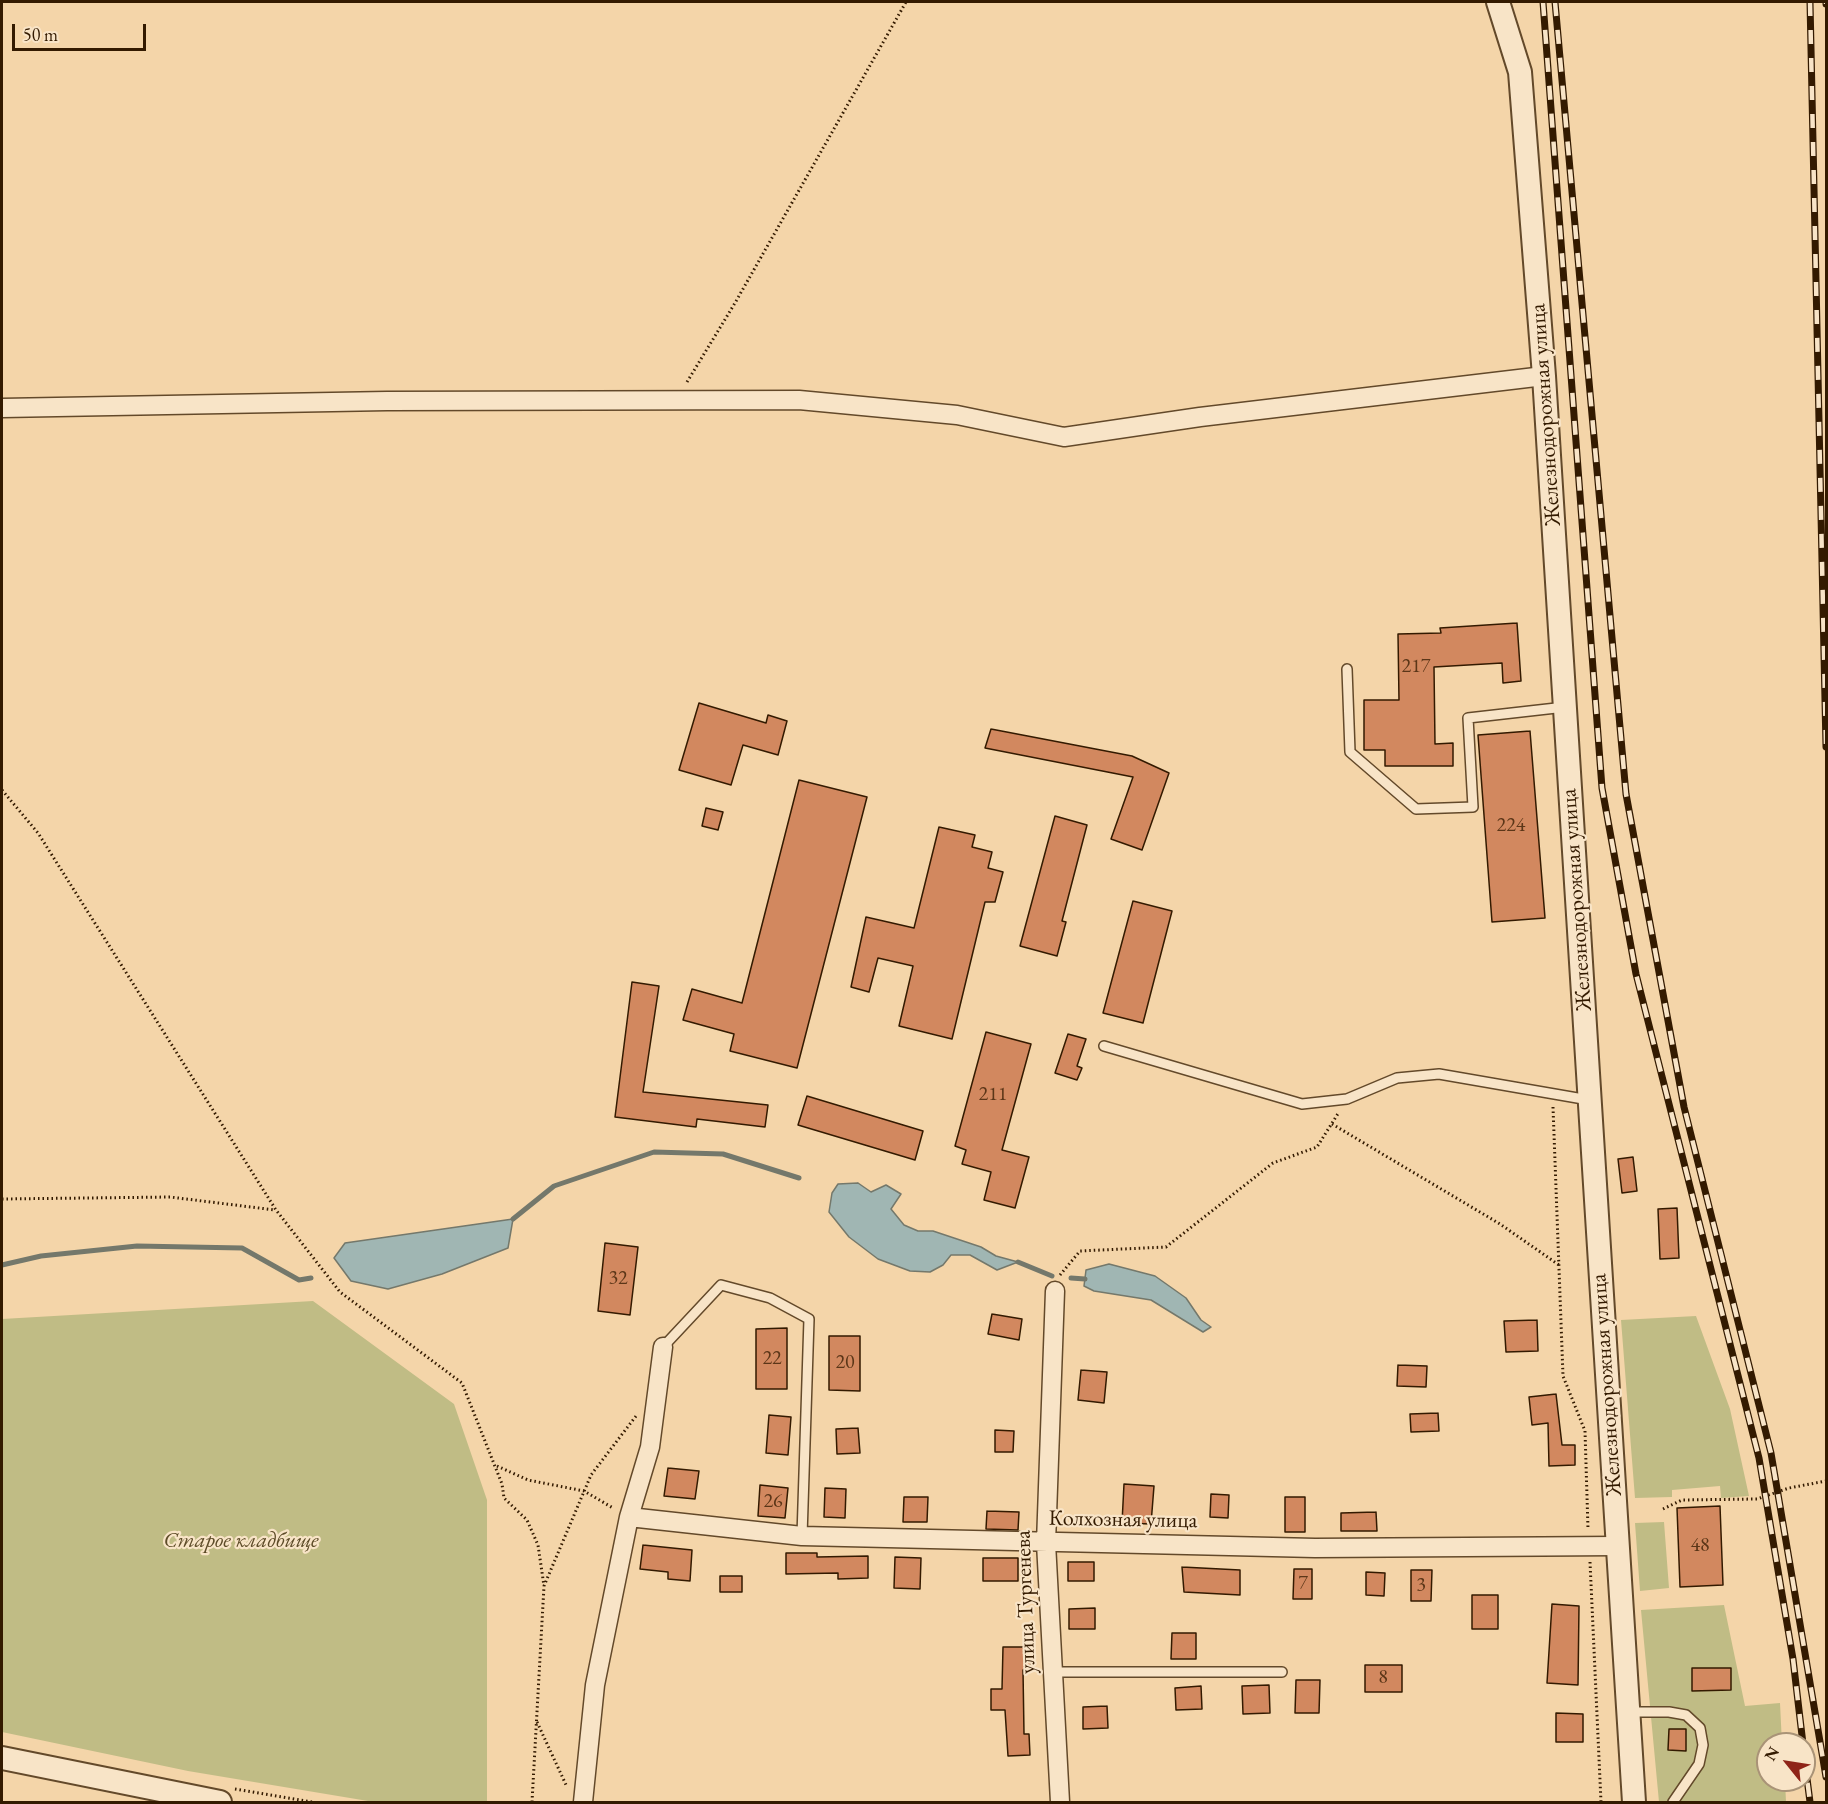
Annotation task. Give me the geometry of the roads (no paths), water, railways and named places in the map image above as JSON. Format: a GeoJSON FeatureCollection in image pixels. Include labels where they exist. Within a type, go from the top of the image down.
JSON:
{"type":"FeatureCollection","features":[{"type":"Feature","properties":{"kind":"street","name":"Железнодорожная улица"},"geometry":{"type":"LineString","coordinates":[[1498,2],[1520,72],[1544,376],[1635,1803]]}},
{"type":"Feature","properties":{"kind":"street"},"geometry":{"type":"LineString","coordinates":[[2,408],[387,400],[822,402],[957,415],[1064,437],[1211,415],[1544,376]]}},
{"type":"Feature","properties":{"kind":"street","name":"улица Тургенева"},"geometry":{"type":"LineString","coordinates":[[1055,1291],[1046,1543],[1060,1803]]}},
{"type":"Feature","properties":{"kind":"street"},"geometry":{"type":"LineString","coordinates":[[577,1798],[595,1685],[629,1517],[650,1447],[663,1347]]}},
{"type":"Feature","properties":{"kind":"street","name":"Колхозная улица"},"geometry":{"type":"LineString","coordinates":[[629,1517],[802,1536],[1315,1548],[1617,1546]]}},
{"type":"Feature","properties":{"kind":"street"},"geometry":{"type":"LineString","coordinates":[[2,1758],[159,1797],[220,1803]]}},
{"type":"Feature","properties":{"kind":"lane"},"geometry":{"type":"LineString","coordinates":[[1347,669],[1350,752],[1416,809],[1473,807],[1468,718],[1565,707]]}},
{"type":"Feature","properties":{"kind":"lane"},"geometry":{"type":"LineString","coordinates":[[1104,1046],[1302,1104],[1347,1099],[1397,1078],[1439,1074],[1589,1100]]}},
{"type":"Feature","properties":{"kind":"lane"},"geometry":{"type":"LineString","coordinates":[[663,1347],[721,1285],[770,1298],[809,1319],[802,1536]]}},
{"type":"Feature","properties":{"kind":"lane"},"geometry":{"type":"LineString","coordinates":[[1052,1672],[1282,1672]]}},
{"type":"Feature","properties":{"kind":"lane"},"geometry":{"type":"LineString","coordinates":[[1629,1712],[1669,1712],[1686,1715],[1700,1728],[1703,1745],[1699,1764],[1673,1803]]}},
{"type":"Feature","properties":{"kind":"water"},"geometry":{"type":"Polygon","coordinates":[[[858,1183],[871,1192],[886,1185],[901,1194],[891,1209],[904,1225],[918,1231],[933,1231],[981,1247],[996,1256],[1018,1262],[997,1270],[970,1255],[951,1255],[943,1265],[930,1272],[910,1271],[878,1259],[849,1237],[829,1212],[832,1193],[838,1184],[858,1183]]]}},
{"type":"Feature","properties":{"kind":"water"},"geometry":{"type":"Polygon","coordinates":[[[513,1219],[508,1248],[442,1274],[388,1289],[351,1281],[334,1258],[345,1243],[513,1219]]]}},
{"type":"Feature","properties":{"kind":"water"},"geometry":{"type":"Polygon","coordinates":[[[1109,1264],[1155,1276],[1186,1298],[1201,1320],[1211,1327],[1203,1332],[1151,1300],[1094,1291],[1084,1286],[1086,1270],[1109,1264]]]}},
{"type":"Feature","properties":{"kind":"waterway"},"geometry":{"type":"LineString","coordinates":[[513,1219],[554,1186],[654,1152],[723,1154],[799,1178]]}},
{"type":"Feature","properties":{"kind":"waterway"},"geometry":{"type":"LineString","coordinates":[[2,1265],[41,1256],[137,1246],[242,1248],[299,1280],[311,1278]]}},
{"type":"Feature","properties":{"kind":"waterway"},"geometry":{"type":"LineString","coordinates":[[1018,1262],[1052,1276]]}},
{"type":"Feature","properties":{"kind":"waterway"},"geometry":{"type":"LineString","coordinates":[[1071,1278],[1085,1279]]}},
{"type":"Feature","properties":{"kind":"railway"},"geometry":{"type":"LineString","coordinates":[[1543,2],[1602,788],[1636,974],[1759,1458],[1793,1659],[1802,1732]]}},
{"type":"Feature","properties":{"kind":"railway"},"geometry":{"type":"LineString","coordinates":[[1555,2],[1626,794],[1684,1107],[1771,1453],[1826,1777]]}},
{"type":"Feature","properties":{"kind":"railway"},"geometry":{"type":"LineString","coordinates":[[1810,2],[1826,747]]}},
{"type":"Feature","properties":{"kind":"railway"},"geometry":{"type":"LineString","coordinates":[[1809,1792],[1810,1802]]}},
{"type":"Feature","properties":{"kind":"park label","name":"Старое кладбище"},"geometry":{"type":"Point","coordinates":[241,1541]}}]}
